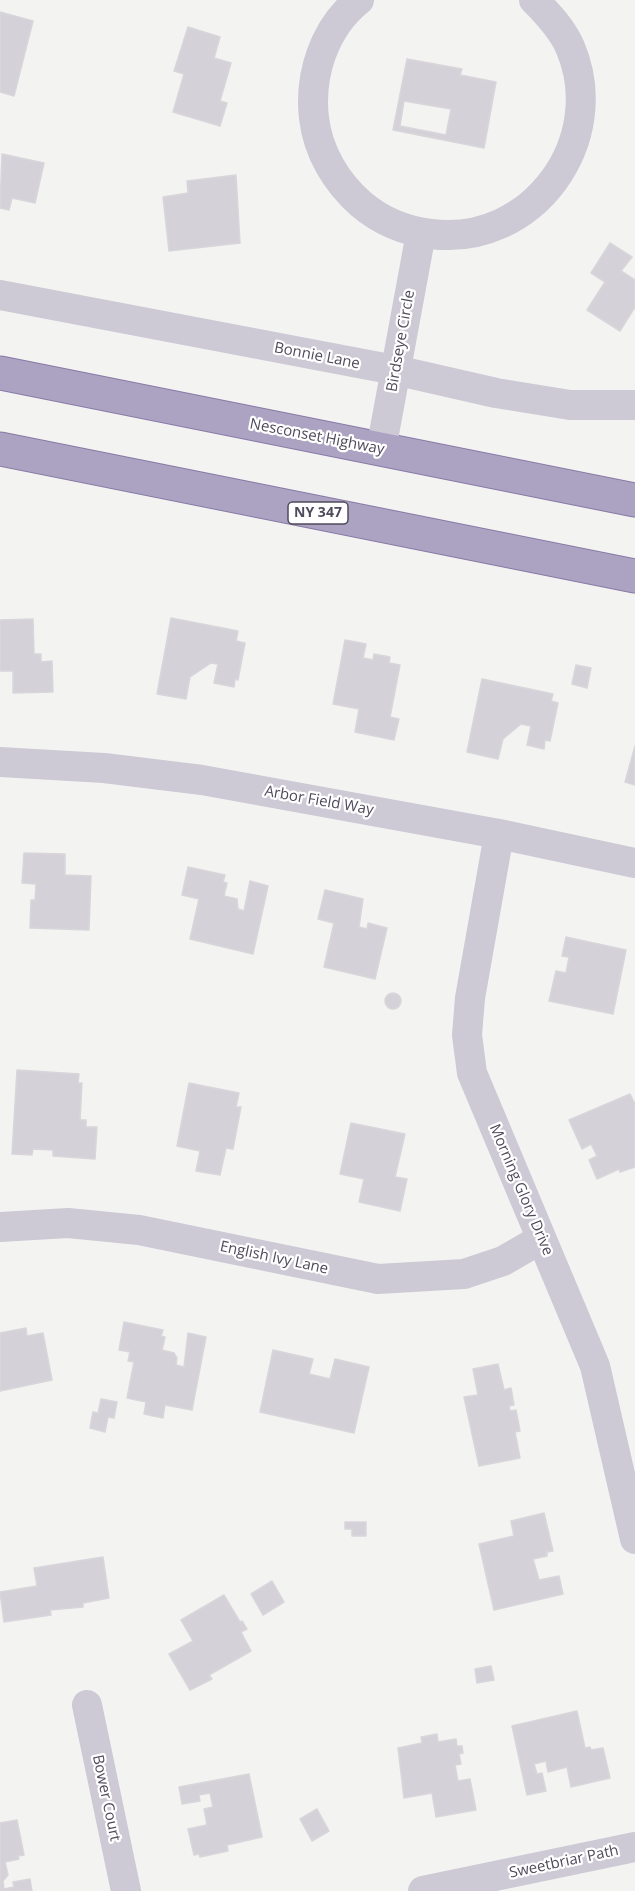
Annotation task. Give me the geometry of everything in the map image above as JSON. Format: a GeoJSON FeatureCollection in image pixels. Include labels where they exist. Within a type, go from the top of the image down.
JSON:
{"type":"FeatureCollection","features":[{"type":"Feature","properties":{"kind":"highway","name":"Nesconset Highway"},"geometry":{"type":"LineString","coordinates":[[0,374],[635,500]]}},
{"type":"Feature","properties":{"kind":"highway","name":"NY 347"},"geometry":{"type":"LineString","coordinates":[[0,449],[635,576]]}},
{"type":"Feature","properties":{"kind":"street"},"geometry":{"type":"LineString","coordinates":[[359,0],[342,17],[322,51],[313,89],[315,128],[329,165],[352,196],[384,220],[421,233],[460,235],[488,229],[515,218],[546,193],[567,161],[579,123],[580,84],[569,46],[554,21],[534,0]]}},
{"type":"Feature","properties":{"kind":"street","name":"Birdseye Circle"},"geometry":{"type":"LineString","coordinates":[[381,450],[421,233]]}},
{"type":"Feature","properties":{"kind":"street","name":"Bonnie Lane"},"geometry":{"type":"LineString","coordinates":[[0,295],[395,370],[496,393],[570,405],[635,405]]}},
{"type":"Feature","properties":{"kind":"street","name":"Arbor Field Way"},"geometry":{"type":"LineString","coordinates":[[0,762],[104,768],[202,780],[500,834],[635,863]]}},
{"type":"Feature","properties":{"kind":"street","name":"Morning Glory Drive"},"geometry":{"type":"LineString","coordinates":[[500,834],[470,998],[467,1035],[472,1073],[595,1366],[635,1539]]}},
{"type":"Feature","properties":{"kind":"street","name":"English Ivy Lane"},"geometry":{"type":"LineString","coordinates":[[0,1227],[68,1223],[139,1230],[378,1279],[464,1274],[503,1261],[541,1239]]}},
{"type":"Feature","properties":{"kind":"street","name":"Bower Court"},"geometry":{"type":"LineString","coordinates":[[87,1705],[126,1891]]}},
{"type":"Feature","properties":{"kind":"street","name":"Sweetbriar Path"},"geometry":{"type":"LineString","coordinates":[[423,1891],[635,1847]]}},
{"type":"Feature","properties":{"kind":"building"},"geometry":{"type":"Polygon","coordinates":[[[0,12],[33,21],[14,96],[0,92],[0,12]]]}},
{"type":"Feature","properties":{"kind":"building"},"geometry":{"type":"Polygon","coordinates":[[[188,27],[220,37],[214,58],[231,63],[220,101],[227,103],[220,126],[173,112],[184,74],[174,71],[188,27]]]}},
{"type":"Feature","properties":{"kind":"building"},"geometry":{"type":"Polygon","coordinates":[[[407,59],[462,69],[460,75],[496,82],[484,148],[393,130],[407,59]],[[404,101],[400,126],[446,135],[451,109],[404,101]]]}},
{"type":"Feature","properties":{"kind":"building"},"geometry":{"type":"Polygon","coordinates":[[[2,154],[44,163],[35,203],[12,198],[9,210],[0,208],[2,154]]]}},
{"type":"Feature","properties":{"kind":"building"},"geometry":{"type":"Polygon","coordinates":[[[236,175],[240,243],[169,251],[163,197],[188,193],[187,181],[236,175]]]}},
{"type":"Feature","properties":{"kind":"building"},"geometry":{"type":"Polygon","coordinates":[[[610,243],[632,257],[621,271],[635,280],[635,307],[620,331],[587,310],[605,282],[591,273],[610,243]]]}},
{"type":"Feature","properties":{"kind":"building"},"geometry":{"type":"Polygon","coordinates":[[[171,618],[238,631],[236,641],[245,643],[238,680],[235,679],[234,687],[214,683],[218,664],[211,663],[190,677],[186,699],[157,694],[171,618]]]}},
{"type":"Feature","properties":{"kind":"building"},"geometry":{"type":"Polygon","coordinates":[[[33,619],[34,654],[41,654],[41,662],[52,661],[53,692],[13,693],[13,671],[0,671],[0,620],[33,619]]]}},
{"type":"Feature","properties":{"kind":"building"},"geometry":{"type":"Polygon","coordinates":[[[345,640],[366,644],[363,658],[373,660],[374,654],[390,657],[389,663],[400,665],[390,717],[399,719],[394,740],[355,732],[359,709],[333,704],[345,640]]]}},
{"type":"Feature","properties":{"kind":"building"},"geometry":{"type":"Polygon","coordinates":[[[576,665],[591,668],[587,688],[572,684],[576,665]]]}},
{"type":"Feature","properties":{"kind":"building"},"geometry":{"type":"Polygon","coordinates":[[[482,679],[553,694],[551,701],[558,703],[550,741],[545,740],[544,749],[527,745],[531,726],[521,724],[503,739],[498,759],[467,752],[482,679]]]}},
{"type":"Feature","properties":{"kind":"building"},"geometry":{"type":"Polygon","coordinates":[[[635,746],[635,785],[625,782],[635,746]]]}},
{"type":"Feature","properties":{"kind":"building"},"geometry":{"type":"Polygon","coordinates":[[[24,853],[65,854],[65,875],[91,876],[89,930],[30,928],[31,900],[35,900],[36,884],[22,883],[24,853]]]}},
{"type":"Feature","properties":{"kind":"building"},"geometry":{"type":"Polygon","coordinates":[[[188,867],[225,875],[223,882],[227,883],[224,896],[237,899],[238,909],[244,911],[250,881],[268,886],[253,954],[190,939],[199,899],[182,895],[188,867]]]}},
{"type":"Feature","properties":{"kind":"building"},"geometry":{"type":"Polygon","coordinates":[[[325,890],[363,899],[359,927],[367,929],[368,923],[387,928],[375,979],[324,967],[334,923],[318,919],[325,890]]]}},
{"type":"Feature","properties":{"kind":"building"},"geometry":{"type":"Polygon","coordinates":[[[566,937],[626,950],[613,1014],[549,1001],[556,971],[566,973],[569,957],[562,956],[566,937]]]}},
{"type":"Feature","properties":{"kind":"building"},"geometry":{"type":"Polygon","coordinates":[[[393,993],[399,995],[401,1001],[399,1007],[393,1009],[387,1007],[385,1001],[387,995],[393,993]]]}},
{"type":"Feature","properties":{"kind":"building"},"geometry":{"type":"Polygon","coordinates":[[[17,1070],[79,1074],[78,1083],[82,1083],[80,1120],[86,1120],[86,1127],[97,1127],[95,1159],[53,1156],[53,1150],[33,1149],[32,1155],[12,1154],[17,1070]]]}},
{"type":"Feature","properties":{"kind":"building"},"geometry":{"type":"Polygon","coordinates":[[[189,1083],[239,1093],[236,1107],[241,1107],[233,1149],[226,1148],[220,1175],[196,1171],[200,1151],[177,1146],[189,1083]]]}},
{"type":"Feature","properties":{"kind":"building"},"geometry":{"type":"Polygon","coordinates":[[[630,1094],[635,1104],[635,1167],[620,1172],[619,1169],[597,1179],[589,1160],[597,1156],[591,1144],[582,1149],[569,1120],[630,1094]]]}},
{"type":"Feature","properties":{"kind":"building"},"geometry":{"type":"Polygon","coordinates":[[[351,1123],[405,1134],[395,1177],[407,1179],[400,1211],[359,1202],[364,1179],[340,1174],[351,1123]]]}},
{"type":"Feature","properties":{"kind":"building"},"geometry":{"type":"Polygon","coordinates":[[[124,1322],[163,1330],[161,1336],[165,1337],[162,1350],[174,1353],[177,1358],[176,1365],[184,1367],[188,1333],[206,1337],[192,1410],[165,1405],[163,1418],[144,1414],[146,1402],[127,1398],[134,1362],[128,1361],[130,1352],[119,1350],[124,1322]]]}},
{"type":"Feature","properties":{"kind":"building"},"geometry":{"type":"Polygon","coordinates":[[[26,1328],[27,1336],[43,1333],[52,1380],[0,1391],[0,1333],[26,1328]]]}},
{"type":"Feature","properties":{"kind":"building"},"geometry":{"type":"Polygon","coordinates":[[[273,1350],[313,1359],[309,1374],[330,1379],[335,1359],[369,1367],[354,1433],[260,1412],[273,1350]]]}},
{"type":"Feature","properties":{"kind":"building"},"geometry":{"type":"Polygon","coordinates":[[[498,1364],[504,1390],[511,1388],[514,1405],[509,1406],[510,1411],[516,1410],[520,1431],[515,1432],[520,1458],[479,1466],[464,1397],[478,1395],[473,1369],[498,1364]]]}},
{"type":"Feature","properties":{"kind":"building"},"geometry":{"type":"Polygon","coordinates":[[[101,1399],[117,1402],[114,1418],[108,1417],[105,1432],[90,1428],[93,1412],[98,1413],[101,1399]]]}},
{"type":"Feature","properties":{"kind":"building"},"geometry":{"type":"Polygon","coordinates":[[[544,1513],[553,1551],[547,1552],[547,1556],[533,1559],[539,1580],[559,1576],[563,1594],[494,1610],[479,1544],[514,1536],[511,1521],[544,1513]]]}},
{"type":"Feature","properties":{"kind":"building"},"geometry":{"type":"Polygon","coordinates":[[[345,1522],[366,1522],[366,1536],[352,1536],[352,1529],[345,1529],[345,1522]]]}},
{"type":"Feature","properties":{"kind":"building"},"geometry":{"type":"Polygon","coordinates":[[[103,1557],[109,1598],[83,1603],[83,1607],[50,1610],[51,1615],[4,1622],[0,1592],[37,1586],[34,1568],[103,1557]]]}},
{"type":"Feature","properties":{"kind":"building"},"geometry":{"type":"Polygon","coordinates":[[[272,1581],[284,1602],[263,1615],[251,1594],[272,1581]]]}},
{"type":"Feature","properties":{"kind":"building"},"geometry":{"type":"Polygon","coordinates":[[[224,1595],[240,1622],[242,1621],[247,1629],[241,1632],[251,1651],[209,1675],[212,1679],[190,1690],[169,1654],[193,1641],[181,1620],[224,1595]]]}},
{"type":"Feature","properties":{"kind":"building"},"geometry":{"type":"Polygon","coordinates":[[[491,1666],[494,1680],[477,1683],[475,1669],[491,1666]]]}},
{"type":"Feature","properties":{"kind":"building"},"geometry":{"type":"Polygon","coordinates":[[[577,1711],[585,1748],[590,1747],[591,1750],[603,1748],[610,1778],[571,1787],[567,1767],[548,1772],[546,1761],[534,1764],[537,1774],[542,1773],[546,1791],[527,1795],[512,1726],[577,1711]]]}},
{"type":"Feature","properties":{"kind":"building"},"geometry":{"type":"Polygon","coordinates":[[[437,1734],[438,1742],[456,1739],[457,1746],[462,1746],[463,1753],[459,1754],[461,1764],[455,1765],[458,1781],[470,1779],[476,1810],[436,1817],[432,1793],[404,1798],[398,1748],[422,1743],[421,1737],[437,1734]]]}},
{"type":"Feature","properties":{"kind":"building"},"geometry":{"type":"Polygon","coordinates":[[[249,1774],[262,1837],[227,1845],[228,1851],[200,1857],[199,1854],[194,1855],[188,1829],[207,1825],[204,1809],[213,1807],[210,1793],[199,1795],[200,1801],[182,1804],[179,1787],[249,1774]]]}},
{"type":"Feature","properties":{"kind":"building"},"geometry":{"type":"Polygon","coordinates":[[[317,1809],[329,1831],[312,1841],[300,1819],[317,1809]]]}},
{"type":"Feature","properties":{"kind":"building"},"geometry":{"type":"Polygon","coordinates":[[[17,1820],[24,1855],[18,1856],[19,1859],[5,1862],[8,1875],[3,1881],[4,1889],[14,1887],[13,1882],[30,1879],[32,1891],[0,1891],[0,1823],[17,1820]]]}}]}
